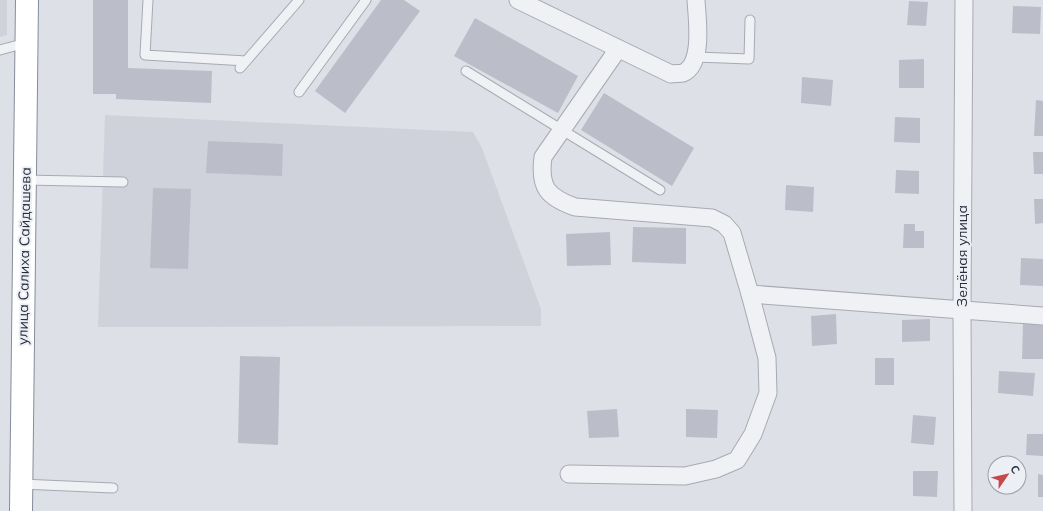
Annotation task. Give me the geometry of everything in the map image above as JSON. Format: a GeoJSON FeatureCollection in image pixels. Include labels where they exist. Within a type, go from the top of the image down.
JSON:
{"type":"FeatureCollection","features":[{"type":"Feature","properties":{"kind":"highway","name":"улица Салиха Сайдашева"},"geometry":{"type":"LineString","coordinates":[[21,511],[27,0]]}},
{"type":"Feature","properties":{"kind":"street"},"geometry":{"type":"LineString","coordinates":[[518,0],[671,74],[683,73],[690,68],[696,57],[696,0]]}},
{"type":"Feature","properties":{"kind":"street","name":"Зелёная улица"},"geometry":{"type":"LineString","coordinates":[[963,511],[962,310],[964,0]]}},
{"type":"Feature","properties":{"kind":"street"},"geometry":{"type":"LineString","coordinates":[[569,474],[685,476],[716,469],[737,460],[753,434],[768,393],[767,358],[732,233],[724,224],[712,218],[575,207],[559,201],[547,191],[541,174],[543,157],[618,49]]}},
{"type":"Feature","properties":{"kind":"street"},"geometry":{"type":"LineString","coordinates":[[750,294],[1043,316]]}},
{"type":"Feature","properties":{"kind":"lane"},"geometry":{"type":"LineString","coordinates":[[148,0],[145,55],[243,64],[299,0]]}},
{"type":"Feature","properties":{"kind":"lane"},"geometry":{"type":"LineString","coordinates":[[299,92],[366,0]]}},
{"type":"Feature","properties":{"kind":"lane"},"geometry":{"type":"LineString","coordinates":[[696,57],[749,59],[750,20]]}},
{"type":"Feature","properties":{"kind":"lane"},"geometry":{"type":"LineString","coordinates":[[0,50],[26,43]]}},
{"type":"Feature","properties":{"kind":"lane"},"geometry":{"type":"LineString","coordinates":[[466,71],[660,190]]}},
{"type":"Feature","properties":{"kind":"lane"},"geometry":{"type":"LineString","coordinates":[[25,180],[123,182]]}},
{"type":"Feature","properties":{"kind":"lane"},"geometry":{"type":"LineString","coordinates":[[21,484],[113,488]]}},
{"type":"Feature","properties":{"kind":"shaded area"},"geometry":{"type":"Polygon","coordinates":[[[0,0],[7,0],[7,35],[0,37],[0,0]]]}},
{"type":"Feature","properties":{"kind":"shaded area"},"geometry":{"type":"Polygon","coordinates":[[[105,115],[473,132],[482,148],[541,309],[541,326],[98,327],[105,115]]]}},
{"type":"Feature","properties":{"kind":"building"},"geometry":{"type":"Polygon","coordinates":[[[93,0],[128,0],[128,68],[212,71],[211,103],[116,99],[116,94],[93,94],[93,0]]]}},
{"type":"Feature","properties":{"kind":"building"},"geometry":{"type":"Polygon","coordinates":[[[381,0],[404,0],[420,11],[345,113],[315,91],[381,0]]]}},
{"type":"Feature","properties":{"kind":"building"},"geometry":{"type":"Polygon","coordinates":[[[909,1],[928,2],[926,26],[907,25],[909,1]]]}},
{"type":"Feature","properties":{"kind":"building"},"geometry":{"type":"Polygon","coordinates":[[[1013,6],[1041,7],[1040,34],[1012,33],[1013,6]]]}},
{"type":"Feature","properties":{"kind":"building"},"geometry":{"type":"Polygon","coordinates":[[[475,18],[578,76],[558,113],[454,56],[475,18]]]}},
{"type":"Feature","properties":{"kind":"building"},"geometry":{"type":"Polygon","coordinates":[[[924,59],[924,88],[899,88],[899,60],[924,59]]]}},
{"type":"Feature","properties":{"kind":"building"},"geometry":{"type":"Polygon","coordinates":[[[802,77],[833,80],[831,106],[801,103],[802,77]]]}},
{"type":"Feature","properties":{"kind":"building"},"geometry":{"type":"Polygon","coordinates":[[[604,93],[694,148],[672,186],[581,130],[604,93]]]}},
{"type":"Feature","properties":{"kind":"building"},"geometry":{"type":"Polygon","coordinates":[[[1036,100],[1043,101],[1043,136],[1034,136],[1036,100]]]}},
{"type":"Feature","properties":{"kind":"building"},"geometry":{"type":"Polygon","coordinates":[[[895,117],[920,118],[920,143],[894,142],[895,117]]]}},
{"type":"Feature","properties":{"kind":"building"},"geometry":{"type":"Polygon","coordinates":[[[208,141],[283,144],[282,176],[206,173],[208,141]]]}},
{"type":"Feature","properties":{"kind":"building"},"geometry":{"type":"Polygon","coordinates":[[[1033,152],[1043,152],[1043,174],[1034,174],[1033,152]]]}},
{"type":"Feature","properties":{"kind":"building"},"geometry":{"type":"Polygon","coordinates":[[[896,170],[919,171],[919,194],[895,193],[896,170]]]}},
{"type":"Feature","properties":{"kind":"building"},"geometry":{"type":"Polygon","coordinates":[[[786,185],[814,187],[813,212],[785,210],[786,185]]]}},
{"type":"Feature","properties":{"kind":"building"},"geometry":{"type":"Polygon","coordinates":[[[153,188],[191,189],[188,269],[150,268],[153,188]]]}},
{"type":"Feature","properties":{"kind":"building"},"geometry":{"type":"Polygon","coordinates":[[[1034,199],[1043,199],[1043,223],[1035,224],[1034,199]]]}},
{"type":"Feature","properties":{"kind":"building"},"geometry":{"type":"Polygon","coordinates":[[[904,224],[915,224],[915,231],[924,231],[924,248],[903,248],[904,224]]]}},
{"type":"Feature","properties":{"kind":"building"},"geometry":{"type":"Polygon","coordinates":[[[633,227],[686,228],[686,264],[632,262],[633,227]]]}},
{"type":"Feature","properties":{"kind":"building"},"geometry":{"type":"Polygon","coordinates":[[[610,232],[611,265],[567,266],[566,234],[610,232]]]}},
{"type":"Feature","properties":{"kind":"building"},"geometry":{"type":"Polygon","coordinates":[[[1021,258],[1043,259],[1043,286],[1020,285],[1021,258]]]}},
{"type":"Feature","properties":{"kind":"building"},"geometry":{"type":"Polygon","coordinates":[[[836,314],[837,344],[812,346],[811,316],[836,314]]]}},
{"type":"Feature","properties":{"kind":"building"},"geometry":{"type":"Polygon","coordinates":[[[930,319],[930,341],[902,342],[902,320],[930,319]]]}},
{"type":"Feature","properties":{"kind":"building"},"geometry":{"type":"Polygon","coordinates":[[[1023,323],[1043,324],[1043,359],[1022,359],[1023,323]]]}},
{"type":"Feature","properties":{"kind":"building"},"geometry":{"type":"Polygon","coordinates":[[[240,356],[280,357],[278,445],[238,443],[240,356]]]}},
{"type":"Feature","properties":{"kind":"building"},"geometry":{"type":"Polygon","coordinates":[[[875,358],[894,358],[894,385],[875,385],[875,358]]]}},
{"type":"Feature","properties":{"kind":"building"},"geometry":{"type":"Polygon","coordinates":[[[999,371],[1035,373],[1033,396],[998,393],[999,371]]]}},
{"type":"Feature","properties":{"kind":"building"},"geometry":{"type":"Polygon","coordinates":[[[617,409],[619,437],[589,438],[587,411],[617,409]]]}},
{"type":"Feature","properties":{"kind":"building"},"geometry":{"type":"Polygon","coordinates":[[[686,409],[718,410],[717,438],[686,437],[686,409]]]}},
{"type":"Feature","properties":{"kind":"building"},"geometry":{"type":"Polygon","coordinates":[[[913,415],[936,417],[934,445],[911,443],[913,415]]]}},
{"type":"Feature","properties":{"kind":"building"},"geometry":{"type":"Polygon","coordinates":[[[1027,434],[1043,434],[1043,456],[1026,455],[1027,434]]]}},
{"type":"Feature","properties":{"kind":"building"},"geometry":{"type":"Polygon","coordinates":[[[913,471],[938,471],[937,497],[913,496],[913,471]]]}},
{"type":"Feature","properties":{"kind":"building"},"geometry":{"type":"Polygon","coordinates":[[[1038,474],[1043,475],[1043,497],[1038,497],[1038,474]]]}}]}
